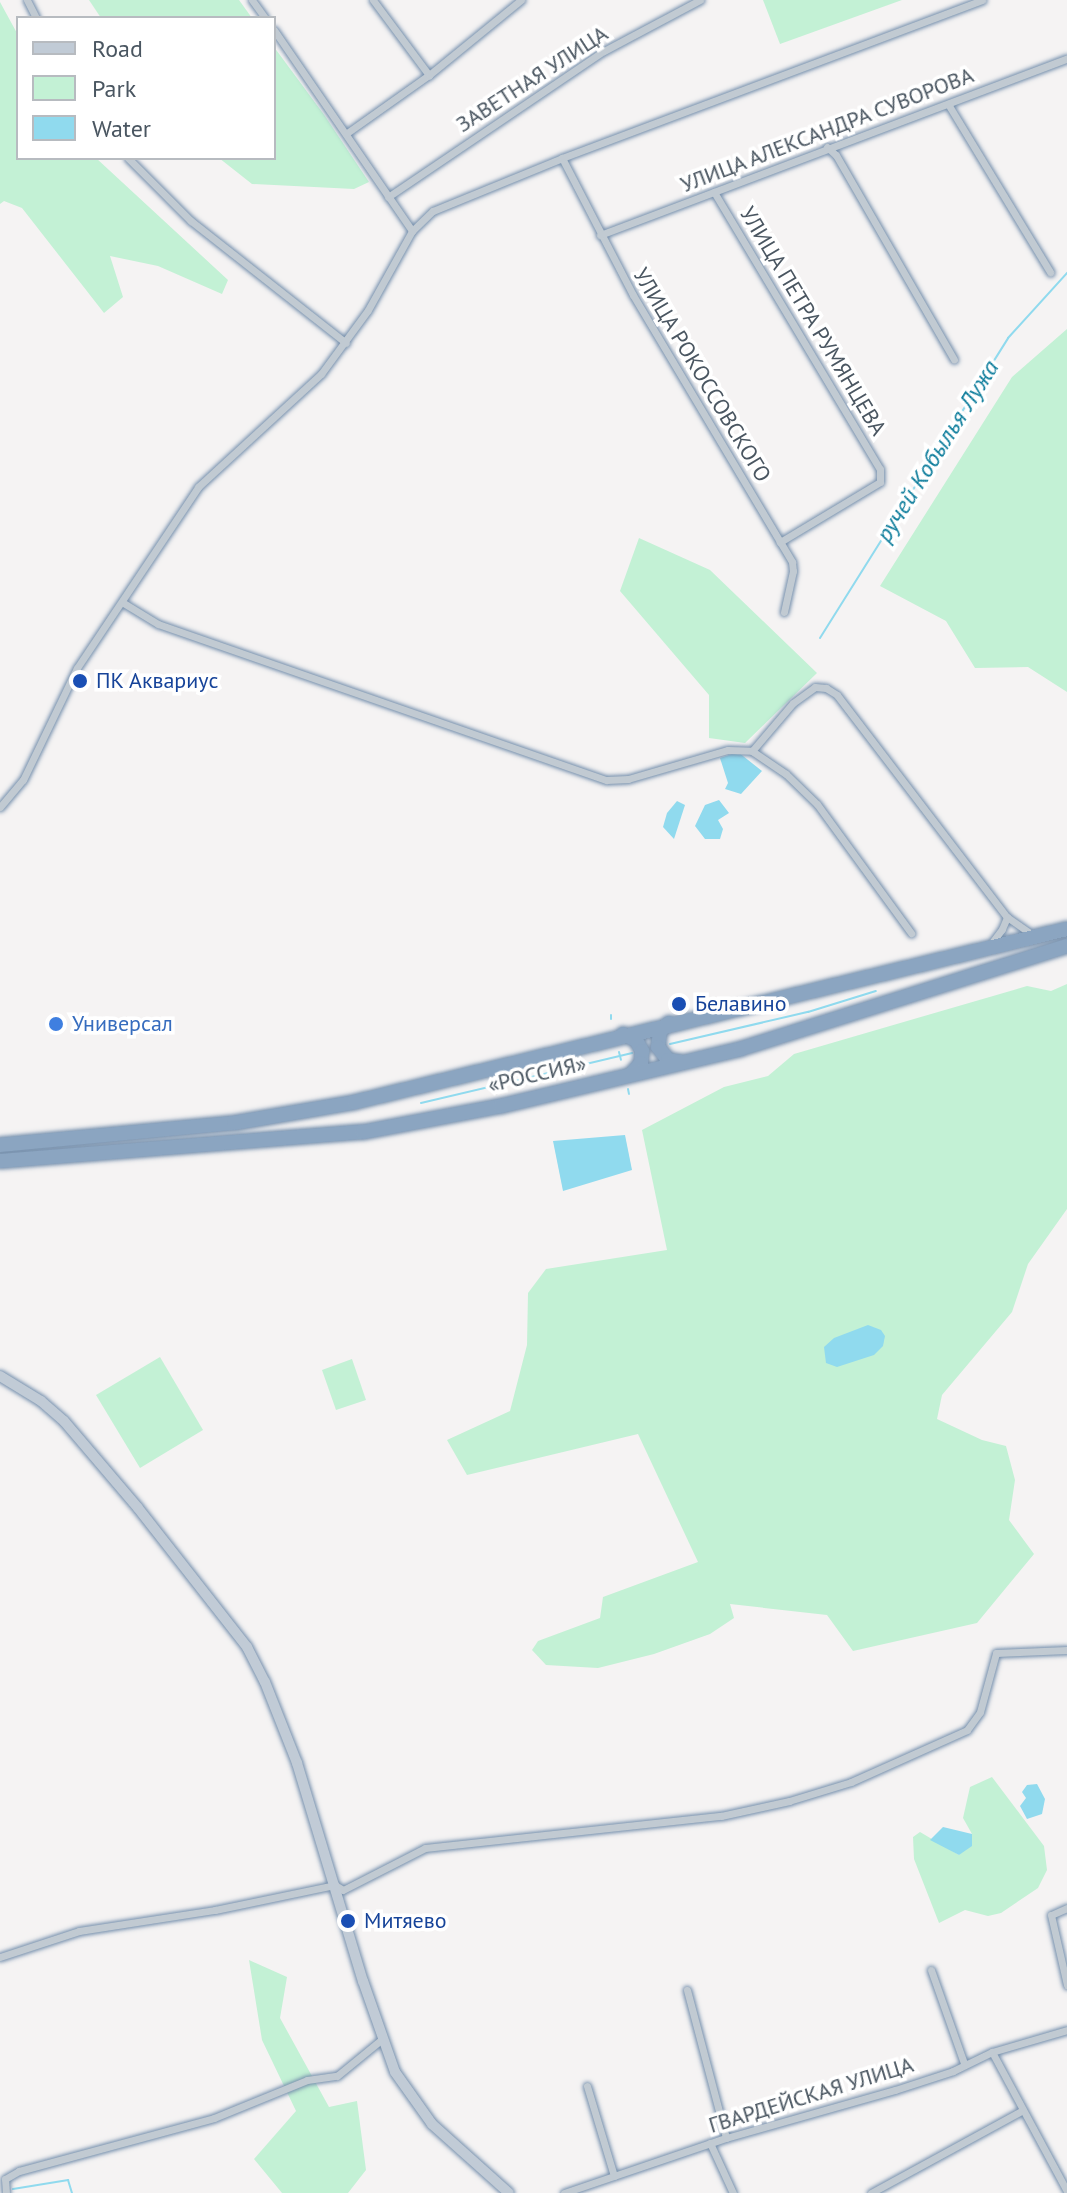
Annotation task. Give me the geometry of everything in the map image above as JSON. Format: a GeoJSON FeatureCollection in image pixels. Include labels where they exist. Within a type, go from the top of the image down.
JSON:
{"type":"FeatureCollection","features":[{"type":"Feature","properties":{"kind":"highway","name":"«РОССИЯ»"},"geometry":{"type":"LineString","coordinates":[[0,1145],[242,1122],[355,1102],[622,1034],[1067,929]]}},
{"type":"Feature","properties":{"kind":"highway","name":"«РОССИЯ»"},"geometry":{"type":"LineString","coordinates":[[0,1161],[363,1132],[501,1106],[683,1062],[868,1010],[1067,946]]}},
{"type":"Feature","properties":{"kind":"highway"},"geometry":{"type":"LineString","coordinates":[[982,972],[1004,973],[1067,954]]}},
{"type":"Feature","properties":{"kind":"highway"},"geometry":{"type":"LineString","coordinates":[[669,1023],[660,1031],[658,1047],[668,1060],[683,1062]]}},
{"type":"Feature","properties":{"kind":"highway"},"geometry":{"type":"LineString","coordinates":[[622,1034],[636,1040],[643,1054],[640,1066],[627,1076]]}},
{"type":"Feature","properties":{"kind":"highway"},"geometry":{"type":"LineString","coordinates":[[0,1139],[61,1135],[84,1139]]}},
{"type":"Feature","properties":{"kind":"street"},"geometry":{"type":"LineString","coordinates":[[373,0],[429,75]]}},
{"type":"Feature","properties":{"kind":"street","name":"ЗАВЕТНАЯ УЛИЦА"},"geometry":{"type":"LineString","coordinates":[[388,197],[604,51],[700,0]]}},
{"type":"Feature","properties":{"kind":"street"},"geometry":{"type":"LineString","coordinates":[[0,807],[23,780],[77,668],[198,487],[311,384],[346,343],[412,231],[433,211],[562,158],[982,0]]}},
{"type":"Feature","properties":{"kind":"street"},"geometry":{"type":"LineString","coordinates":[[347,133],[429,75],[517,1]]}},
{"type":"Feature","properties":{"kind":"street"},"geometry":{"type":"LineString","coordinates":[[276,33],[412,231]]}},
{"type":"Feature","properties":{"kind":"street","name":"УЛИЦА АЛЕКСАНДРА СУВОРОВА"},"geometry":{"type":"LineString","coordinates":[[600,235],[827,147],[1066,61]]}},
{"type":"Feature","properties":{"kind":"street"},"geometry":{"type":"LineString","coordinates":[[948,104],[1050,272]]}},
{"type":"Feature","properties":{"kind":"street"},"geometry":{"type":"LineString","coordinates":[[827,147],[836,155],[954,359]]}},
{"type":"Feature","properties":{"kind":"street","name":"УЛИЦА РОКОССОВСКОГО"},"geometry":{"type":"LineString","coordinates":[[562,158],[600,235],[780,542],[793,571],[784,612]]}},
{"type":"Feature","properties":{"kind":"street"},"geometry":{"type":"LineString","coordinates":[[130,160],[191,221],[346,343]]}},
{"type":"Feature","properties":{"kind":"street","name":"УЛИЦА ПЕТРА РУМЯНЦЕВА"},"geometry":{"type":"LineString","coordinates":[[714,192],[880,469],[880,482],[780,542]]}},
{"type":"Feature","properties":{"kind":"street"},"geometry":{"type":"LineString","coordinates":[[122,602],[158,624],[607,780],[628,779],[728,750],[752,751],[786,774],[817,804],[911,933]]}},
{"type":"Feature","properties":{"kind":"street"},"geometry":{"type":"LineString","coordinates":[[752,751],[793,703],[815,687],[826,688],[837,695],[1007,917],[1023,931],[1039,936]]}},
{"type":"Feature","properties":{"kind":"street"},"geometry":{"type":"LineString","coordinates":[[983,949],[1000,933],[1007,917]]}},
{"type":"Feature","properties":{"kind":"street"},"geometry":{"type":"LineString","coordinates":[[0,1376],[41,1401],[64,1421],[138,1508],[241,1639],[265,1682],[297,1763],[382,2039],[395,2072],[421,2112],[459,2152],[509,2193]]}},
{"type":"Feature","properties":{"kind":"street"},"geometry":{"type":"LineString","coordinates":[[0,1957],[79,1931],[215,1910],[335,1885],[343,1890],[425,1848],[721,1816],[851,1782],[967,1730],[980,1712],[996,1653],[1067,1650]]}},
{"type":"Feature","properties":{"kind":"street"},"geometry":{"type":"LineString","coordinates":[[1067,1908],[1051,1915],[1067,1985]]}},
{"type":"Feature","properties":{"kind":"street"},"geometry":{"type":"LineString","coordinates":[[931,1970],[964,2063]]}},
{"type":"Feature","properties":{"kind":"street"},"geometry":{"type":"LineString","coordinates":[[687,1990],[726,2138]]}},
{"type":"Feature","properties":{"kind":"street","name":"ГВАРДЕЙСКАЯ УЛИЦА"},"geometry":{"type":"LineString","coordinates":[[564,2193],[726,2138],[895,2090],[953,2071],[992,2052],[1067,2030]]}},
{"type":"Feature","properties":{"kind":"street"},"geometry":{"type":"LineString","coordinates":[[6,2193],[5,2179],[19,2171],[214,2118],[307,2080],[337,2076],[382,2039]]}},
{"type":"Feature","properties":{"kind":"street"},"geometry":{"type":"LineString","coordinates":[[992,2052],[1066,2192]]}},
{"type":"Feature","properties":{"kind":"street"},"geometry":{"type":"LineString","coordinates":[[587,2086],[614,2176]]}},
{"type":"Feature","properties":{"kind":"street"},"geometry":{"type":"LineString","coordinates":[[871,2193],[1023,2110]]}},
{"type":"Feature","properties":{"kind":"street"},"geometry":{"type":"LineString","coordinates":[[710,2143],[733,2193]]}},
{"type":"Feature","properties":{"kind":"green space"},"geometry":{"type":"Polygon","coordinates":[[[89,0],[239,0],[251,16],[100,16],[89,0]]]}},
{"type":"Feature","properties":{"kind":"green space"},"geometry":{"type":"Polygon","coordinates":[[[763,0],[902,0],[780,44],[763,0]]]}},
{"type":"Feature","properties":{"kind":"green space"},"geometry":{"type":"Polygon","coordinates":[[[0,2],[16,31],[16,160],[98,160],[228,280],[222,294],[158,266],[110,256],[123,297],[104,313],[22,208],[4,201],[0,204],[0,2]]]}},
{"type":"Feature","properties":{"kind":"green space"},"geometry":{"type":"Polygon","coordinates":[[[276,50],[369,182],[354,189],[252,184],[222,160],[276,160],[276,50]]]}},
{"type":"Feature","properties":{"kind":"green space"},"geometry":{"type":"Polygon","coordinates":[[[1067,329],[1067,692],[1028,667],[975,668],[946,621],[880,586],[1012,377],[1067,329]]]}},
{"type":"Feature","properties":{"kind":"green space"},"geometry":{"type":"Polygon","coordinates":[[[639,538],[710,570],[817,673],[745,743],[709,738],[709,695],[620,591],[639,538]]]}},
{"type":"Feature","properties":{"kind":"green space"},"geometry":{"type":"Polygon","coordinates":[[[1067,984],[1067,1209],[1028,1264],[1012,1312],[942,1395],[937,1419],[982,1440],[1006,1446],[1015,1480],[1009,1520],[1034,1554],[977,1623],[853,1651],[827,1615],[730,1604],[734,1618],[710,1634],[654,1654],[598,1668],[546,1665],[532,1650],[538,1641],[600,1618],[603,1597],[698,1562],[638,1434],[467,1475],[447,1440],[510,1411],[527,1345],[528,1293],[546,1269],[667,1250],[642,1130],[724,1087],[768,1076],[794,1054],[1027,986],[1051,991],[1067,984]]]}},
{"type":"Feature","properties":{"kind":"green space"},"geometry":{"type":"Polygon","coordinates":[[[160,1357],[203,1430],[140,1468],[96,1395],[160,1357]]]}},
{"type":"Feature","properties":{"kind":"green space"},"geometry":{"type":"Polygon","coordinates":[[[352,1359],[366,1400],[336,1410],[322,1370],[352,1359]]]}},
{"type":"Feature","properties":{"kind":"green space"},"geometry":{"type":"Polygon","coordinates":[[[992,1777],[1044,1846],[1047,1870],[1038,1888],[1001,1913],[988,1916],[965,1910],[939,1923],[914,1859],[913,1837],[920,1832],[959,1855],[972,1834],[963,1818],[970,1787],[992,1777]]]}},
{"type":"Feature","properties":{"kind":"green space"},"geometry":{"type":"Polygon","coordinates":[[[249,1960],[287,1977],[280,2018],[329,2107],[357,2101],[366,2170],[348,2193],[282,2193],[254,2159],[296,2111],[262,2040],[249,1960]]]}},
{"type":"Feature","properties":{"kind":"water"},"geometry":{"type":"Polygon","coordinates":[[[738,752],[762,771],[741,794],[725,789],[728,783],[720,758],[738,752]]]}},
{"type":"Feature","properties":{"kind":"water"},"geometry":{"type":"Polygon","coordinates":[[[719,800],[729,813],[718,820],[723,829],[720,839],[705,839],[695,826],[705,805],[719,800]]]}},
{"type":"Feature","properties":{"kind":"water"},"geometry":{"type":"Polygon","coordinates":[[[677,801],[685,805],[674,839],[663,827],[667,813],[677,801]]]}},
{"type":"Feature","properties":{"kind":"water"},"geometry":{"type":"Polygon","coordinates":[[[625,1135],[632,1170],[563,1191],[553,1141],[625,1135]]]}},
{"type":"Feature","properties":{"kind":"water"},"geometry":{"type":"Polygon","coordinates":[[[868,1325],[881,1330],[885,1336],[883,1346],[874,1355],[837,1367],[826,1363],[824,1347],[834,1338],[868,1325]]]}},
{"type":"Feature","properties":{"kind":"water"},"geometry":{"type":"Polygon","coordinates":[[[1037,1784],[1045,1799],[1042,1814],[1027,1819],[1020,1806],[1026,1798],[1022,1792],[1027,1785],[1037,1784]]]}},
{"type":"Feature","properties":{"kind":"water"},"geometry":{"type":"Polygon","coordinates":[[[943,1827],[972,1834],[972,1846],[959,1855],[930,1840],[943,1827]]]}},
{"type":"Feature","properties":{"kind":"waterway","name":"ручей Кобылья Лужа"},"geometry":{"type":"LineString","coordinates":[[820,638],[1008,338],[1067,273]]}},
{"type":"Feature","properties":{"kind":"waterway"},"geometry":{"type":"LineString","coordinates":[[670,1044],[808,1012],[876,991]]}},
{"type":"Feature","properties":{"kind":"waterway"},"geometry":{"type":"LineString","coordinates":[[619,1052],[621,1060]]}},
{"type":"Feature","properties":{"kind":"waterway"},"geometry":{"type":"LineString","coordinates":[[421,1103],[632,1053]]}},
{"type":"Feature","properties":{"kind":"waterway"},"geometry":{"type":"LineString","coordinates":[[628,1089],[629,1094]]}},
{"type":"Feature","properties":{"kind":"waterway"},"geometry":{"type":"LineString","coordinates":[[13,2189],[68,2180],[72,2193]]}},
{"type":"Feature","properties":{"kind":"place","name":"ПК Аквариус"},"geometry":{"type":"Point","coordinates":[80,681]}},
{"type":"Feature","properties":{"kind":"place","name":"Белавино"},"geometry":{"type":"Point","coordinates":[679,1004]}},
{"type":"Feature","properties":{"kind":"place","name":"Универсал"},"geometry":{"type":"Point","coordinates":[56,1024]}},
{"type":"Feature","properties":{"kind":"place","name":"Митяево"},"geometry":{"type":"Point","coordinates":[348,1921]}}]}
